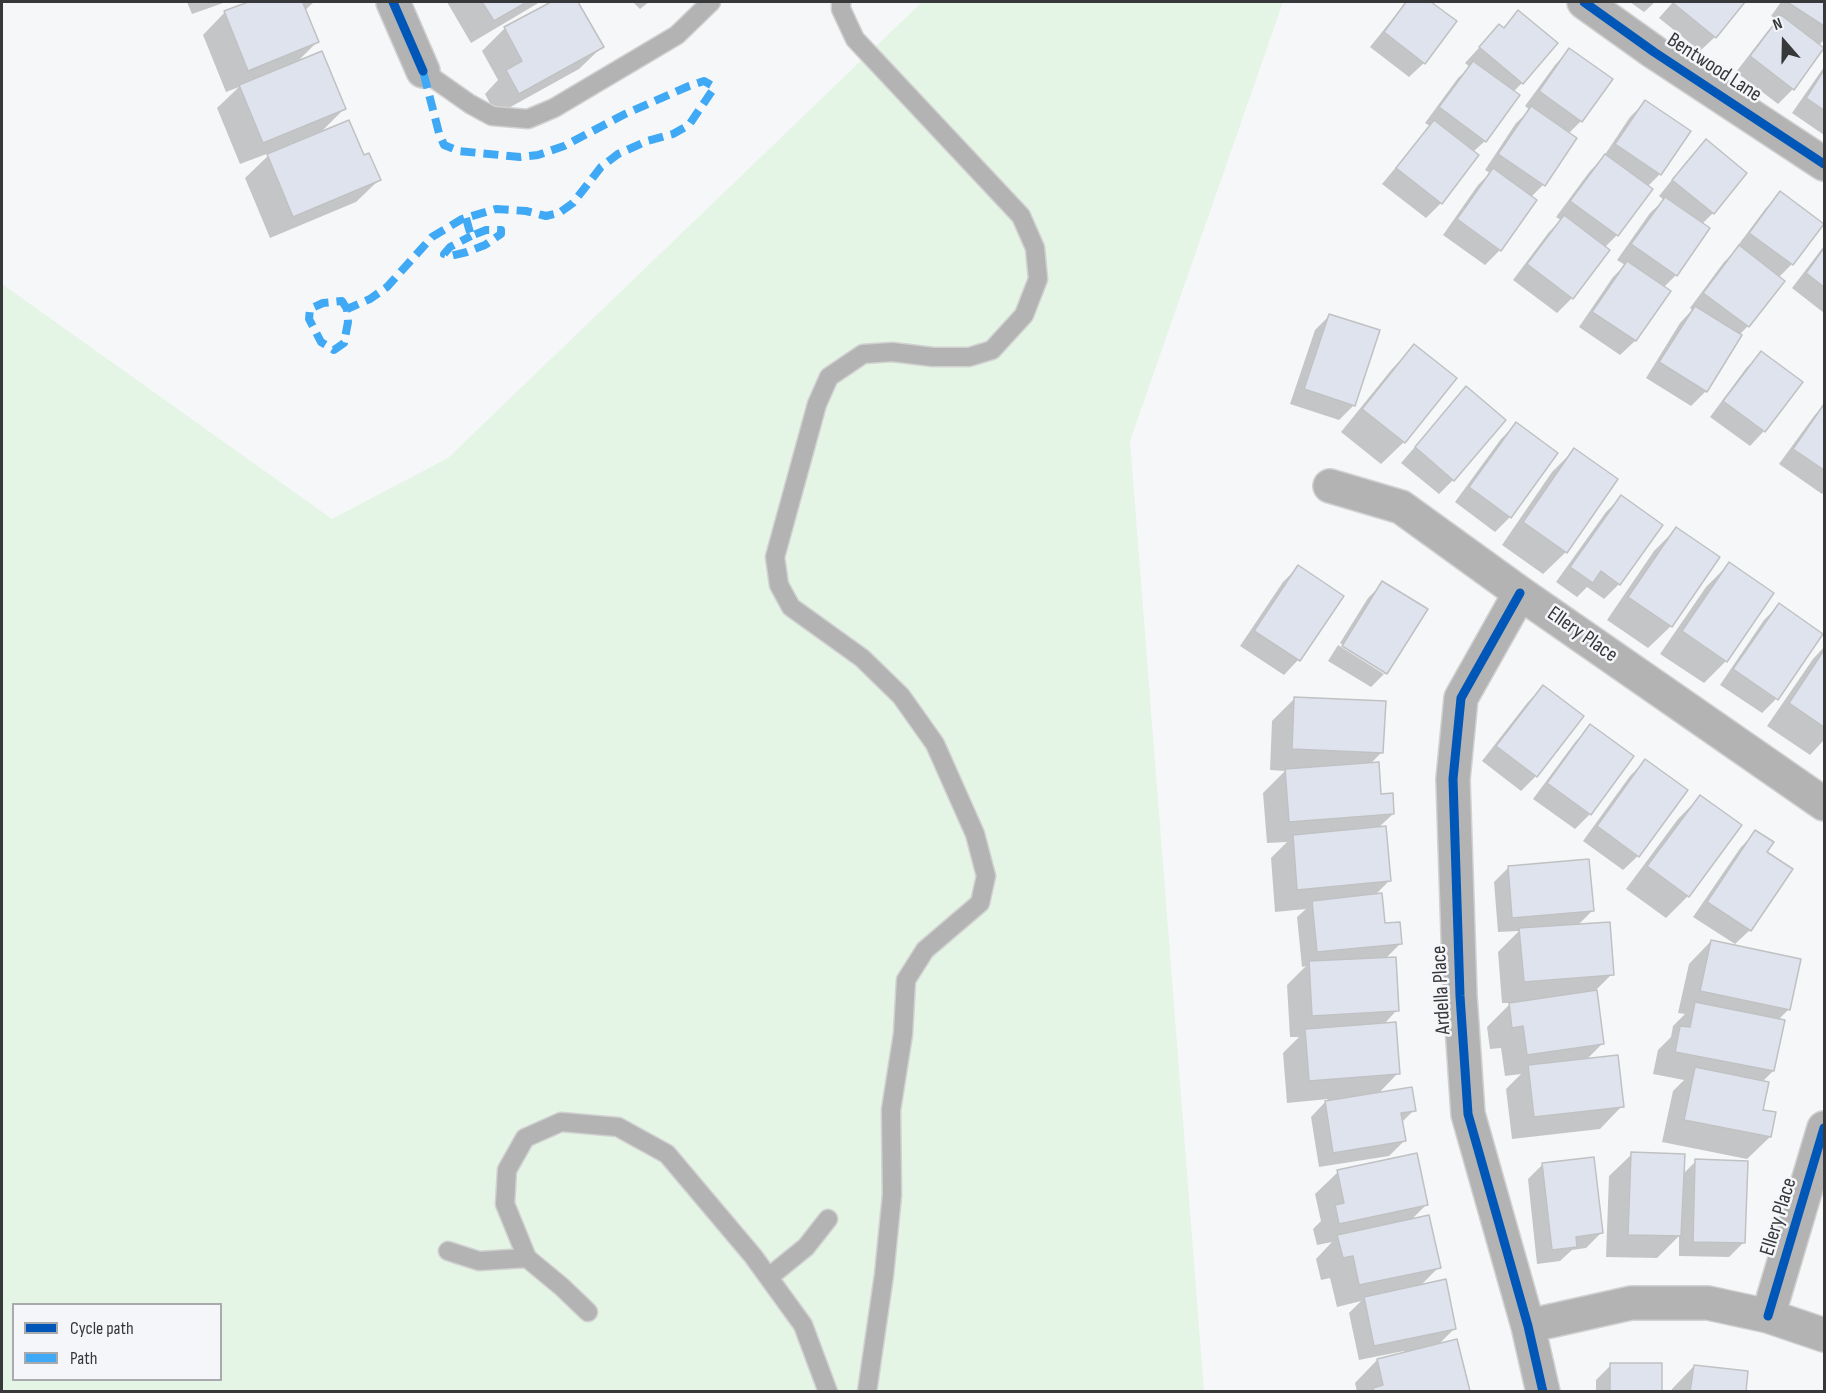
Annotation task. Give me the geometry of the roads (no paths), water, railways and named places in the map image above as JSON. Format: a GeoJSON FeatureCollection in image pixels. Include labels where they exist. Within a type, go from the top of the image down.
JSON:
{"type":"FeatureCollection","features":[{"type":"Feature","properties":{"kind":"street"},"geometry":{"type":"LineString","coordinates":[[393,2],[423,71]]}},
{"type":"Feature","properties":{"kind":"street","name":"Bentwood Lane"},"geometry":{"type":"LineString","coordinates":[[1584,2],[1654,52],[1824,164]]}},
{"type":"Feature","properties":{"kind":"street","name":"Ellery Place"},"geometry":{"type":"LineString","coordinates":[[1330,486],[1401,507],[1520,593],[1824,804]]}},
{"type":"Feature","properties":{"kind":"street","name":"Ardella Place"},"geometry":{"type":"LineString","coordinates":[[1520,593],[1461,698],[1453,779],[1460,996],[1468,1114],[1528,1326],[1543,1392]]}},
{"type":"Feature","properties":{"kind":"street","name":"Ellery Place"},"geometry":{"type":"LineString","coordinates":[[1768,1317],[1824,1128]]}},
{"type":"Feature","properties":{"kind":"street"},"geometry":{"type":"LineString","coordinates":[[1528,1326],[1631,1303],[1707,1303],[1768,1317],[1824,1335]]}},
{"type":"Feature","properties":{"kind":"lane"},"geometry":{"type":"LineString","coordinates":[[423,71],[470,104],[492,116],[528,119],[554,108],[676,35],[711,2]]}},
{"type":"Feature","properties":{"kind":"lane"},"geometry":{"type":"LineString","coordinates":[[841,2],[841,9],[855,39],[1022,216],[1035,248],[1038,279],[1024,315],[992,350],[969,357],[933,357],[892,352],[863,354],[829,377],[817,404],[775,557],[779,585],[791,606],[862,658],[901,696],[935,744],[975,834],[986,876],[980,903],[925,950],[906,980],[903,1034],[891,1110],[892,1196],[884,1275],[867,1392]]}},
{"type":"Feature","properties":{"kind":"lane"},"geometry":{"type":"LineString","coordinates":[[588,1312],[527,1258],[505,1204],[507,1170],[525,1138],[561,1122],[618,1127],[668,1154],[753,1256],[803,1325],[828,1392]]}},
{"type":"Feature","properties":{"kind":"lane"},"geometry":{"type":"LineString","coordinates":[[769,1277],[806,1247],[828,1219]]}},
{"type":"Feature","properties":{"kind":"lane"},"geometry":{"type":"LineString","coordinates":[[448,1251],[479,1260],[527,1258]]}}]}
